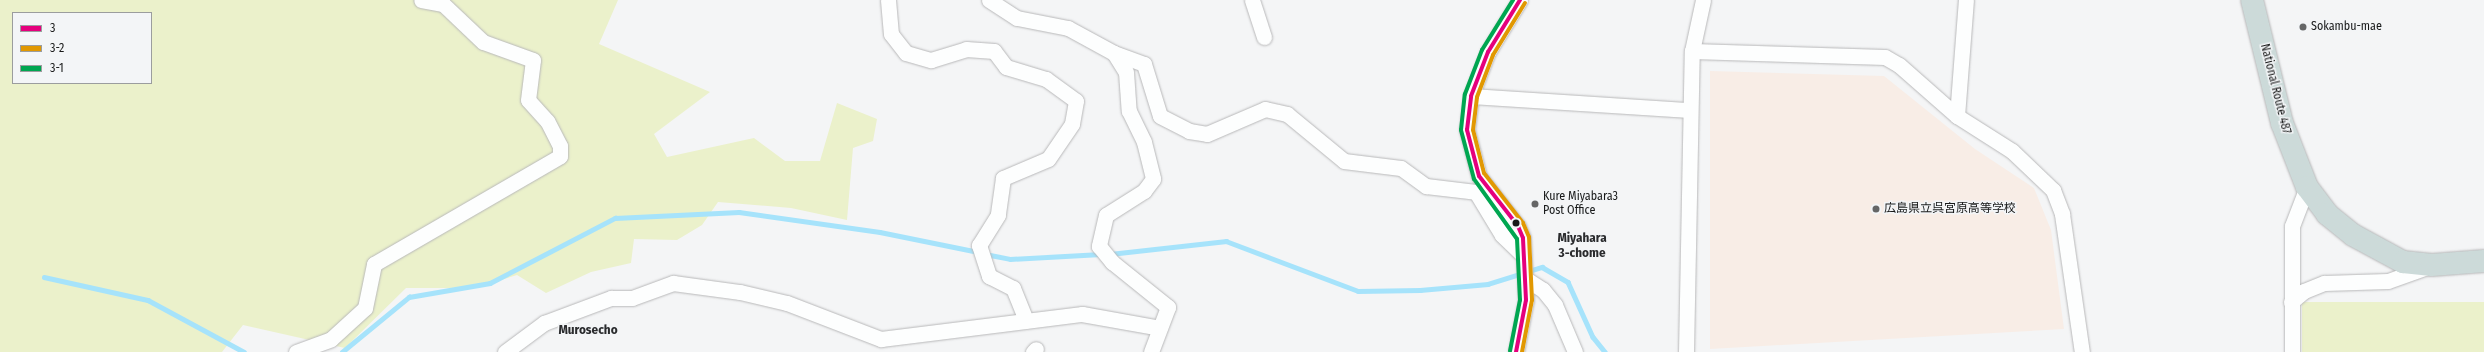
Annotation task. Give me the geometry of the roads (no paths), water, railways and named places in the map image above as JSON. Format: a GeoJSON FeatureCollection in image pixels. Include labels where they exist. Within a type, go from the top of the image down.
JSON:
{"type":"FeatureCollection","features":[{"type":"Feature","properties":{"kind":"highway","name":"National Route 487"},"geometry":{"type":"LineString","coordinates":[[2252,0],[2282,123],[2307,187],[2327,214],[2353,235],[2403,262],[2432,266],[2484,261]]}},
{"type":"Feature","properties":{"kind":"street"},"geometry":{"type":"LineString","coordinates":[[296,352],[331,339],[365,308],[374,264],[560,156],[560,146],[547,121],[528,100],[533,60],[483,42],[443,4],[421,0]]}},
{"type":"Feature","properties":{"kind":"street"},"geometry":{"type":"LineString","coordinates":[[888,0],[891,34],[906,54],[931,60],[966,48],[994,51],[1006,68],[1046,78],[1076,101],[1072,124],[1048,159],[1003,178],[998,215],[978,245],[989,276],[1013,288],[1026,320]]}},
{"type":"Feature","properties":{"kind":"street"},"geometry":{"type":"LineString","coordinates":[[1252,0],[1264,37]]}},
{"type":"Feature","properties":{"kind":"street"},"geometry":{"type":"LineString","coordinates":[[1516,352],[1526,279],[1524,256],[1518,226],[1480,176],[1470,150],[1467,130],[1471,96],[1488,52],[1520,0]]}},
{"type":"Feature","properties":{"kind":"street"},"geometry":{"type":"LineString","coordinates":[[1686,352],[1692,51],[1703,0]]}},
{"type":"Feature","properties":{"kind":"street"},"geometry":{"type":"LineString","coordinates":[[1957,116],[1966,0]]}},
{"type":"Feature","properties":{"kind":"street"},"geometry":{"type":"LineString","coordinates":[[996,2],[1017,18],[1068,28],[1114,53],[1144,64],[1160,116],[1189,132],[1208,134],[1265,109],[1287,114],[1344,161],[1401,168],[1426,186],[1476,192],[1502,236],[1524,256]]}},
{"type":"Feature","properties":{"kind":"street"},"geometry":{"type":"LineString","coordinates":[[1692,51],[1885,57],[1899,65],[1957,116],[2012,151],[2053,190],[2062,214],[2082,352]]}},
{"type":"Feature","properties":{"kind":"street"},"geometry":{"type":"LineString","coordinates":[[1114,53],[1126,72],[1129,111],[1144,142],[1153,178],[1144,191],[1106,215],[1099,246],[1112,262],[1168,307],[1151,352]]}},
{"type":"Feature","properties":{"kind":"street"},"geometry":{"type":"LineString","coordinates":[[1471,96],[1690,110]]}},
{"type":"Feature","properties":{"kind":"street"},"geometry":{"type":"LineString","coordinates":[[2292,352],[2292,226],[2307,187]]}},
{"type":"Feature","properties":{"kind":"street"},"geometry":{"type":"LineString","coordinates":[[2291,302],[2304,291],[2324,283],[2388,281],[2432,266]]}},
{"type":"Feature","properties":{"kind":"street"},"geometry":{"type":"LineString","coordinates":[[1526,279],[1543,290],[1555,305],[1575,352]]}},
{"type":"Feature","properties":{"kind":"street"},"geometry":{"type":"LineString","coordinates":[[505,352],[544,324],[611,298],[632,298],[673,283],[786,303],[881,339],[954,332],[1026,320],[1082,314],[1160,328]]}},
{"type":"Feature","properties":{"kind":"waterway"},"geometry":{"type":"LineString","coordinates":[[342,352],[409,297],[490,283],[615,218],[739,212],[880,232],[978,252]]}},
{"type":"Feature","properties":{"kind":"waterway"},"geometry":{"type":"LineString","coordinates":[[1110,254],[1226,241],[1358,291],[1420,290],[1488,284],[1542,267],[1568,282],[1593,337],[1605,352]]}},
{"type":"Feature","properties":{"kind":"waterway"},"geometry":{"type":"LineString","coordinates":[[985,254],[1010,259],[1101,254]]}},
{"type":"Feature","properties":{"kind":"waterway"},"geometry":{"type":"LineString","coordinates":[[44,277],[148,300],[244,352]]}},
{"type":"Feature","properties":{"kind":"place","name":"Sokambu-mae"},"geometry":{"type":"Point","coordinates":[2303,27]}},
{"type":"Feature","properties":{"kind":"place","name":"Kure Miyabara3 Post Office"},"geometry":{"type":"Point","coordinates":[1535,204]}},
{"type":"Feature","properties":{"kind":"place","name":"広島県立呉宮原高等学校"},"geometry":{"type":"Point","coordinates":[1876,209]}},
{"type":"Feature","properties":{"kind":"district","name":"Miyahara 3-chome"},"geometry":{"type":"Point","coordinates":[1582,246]}},
{"type":"Feature","properties":{"kind":"district","name":"Murosecho"},"geometry":{"type":"Point","coordinates":[588,330]}}]}
